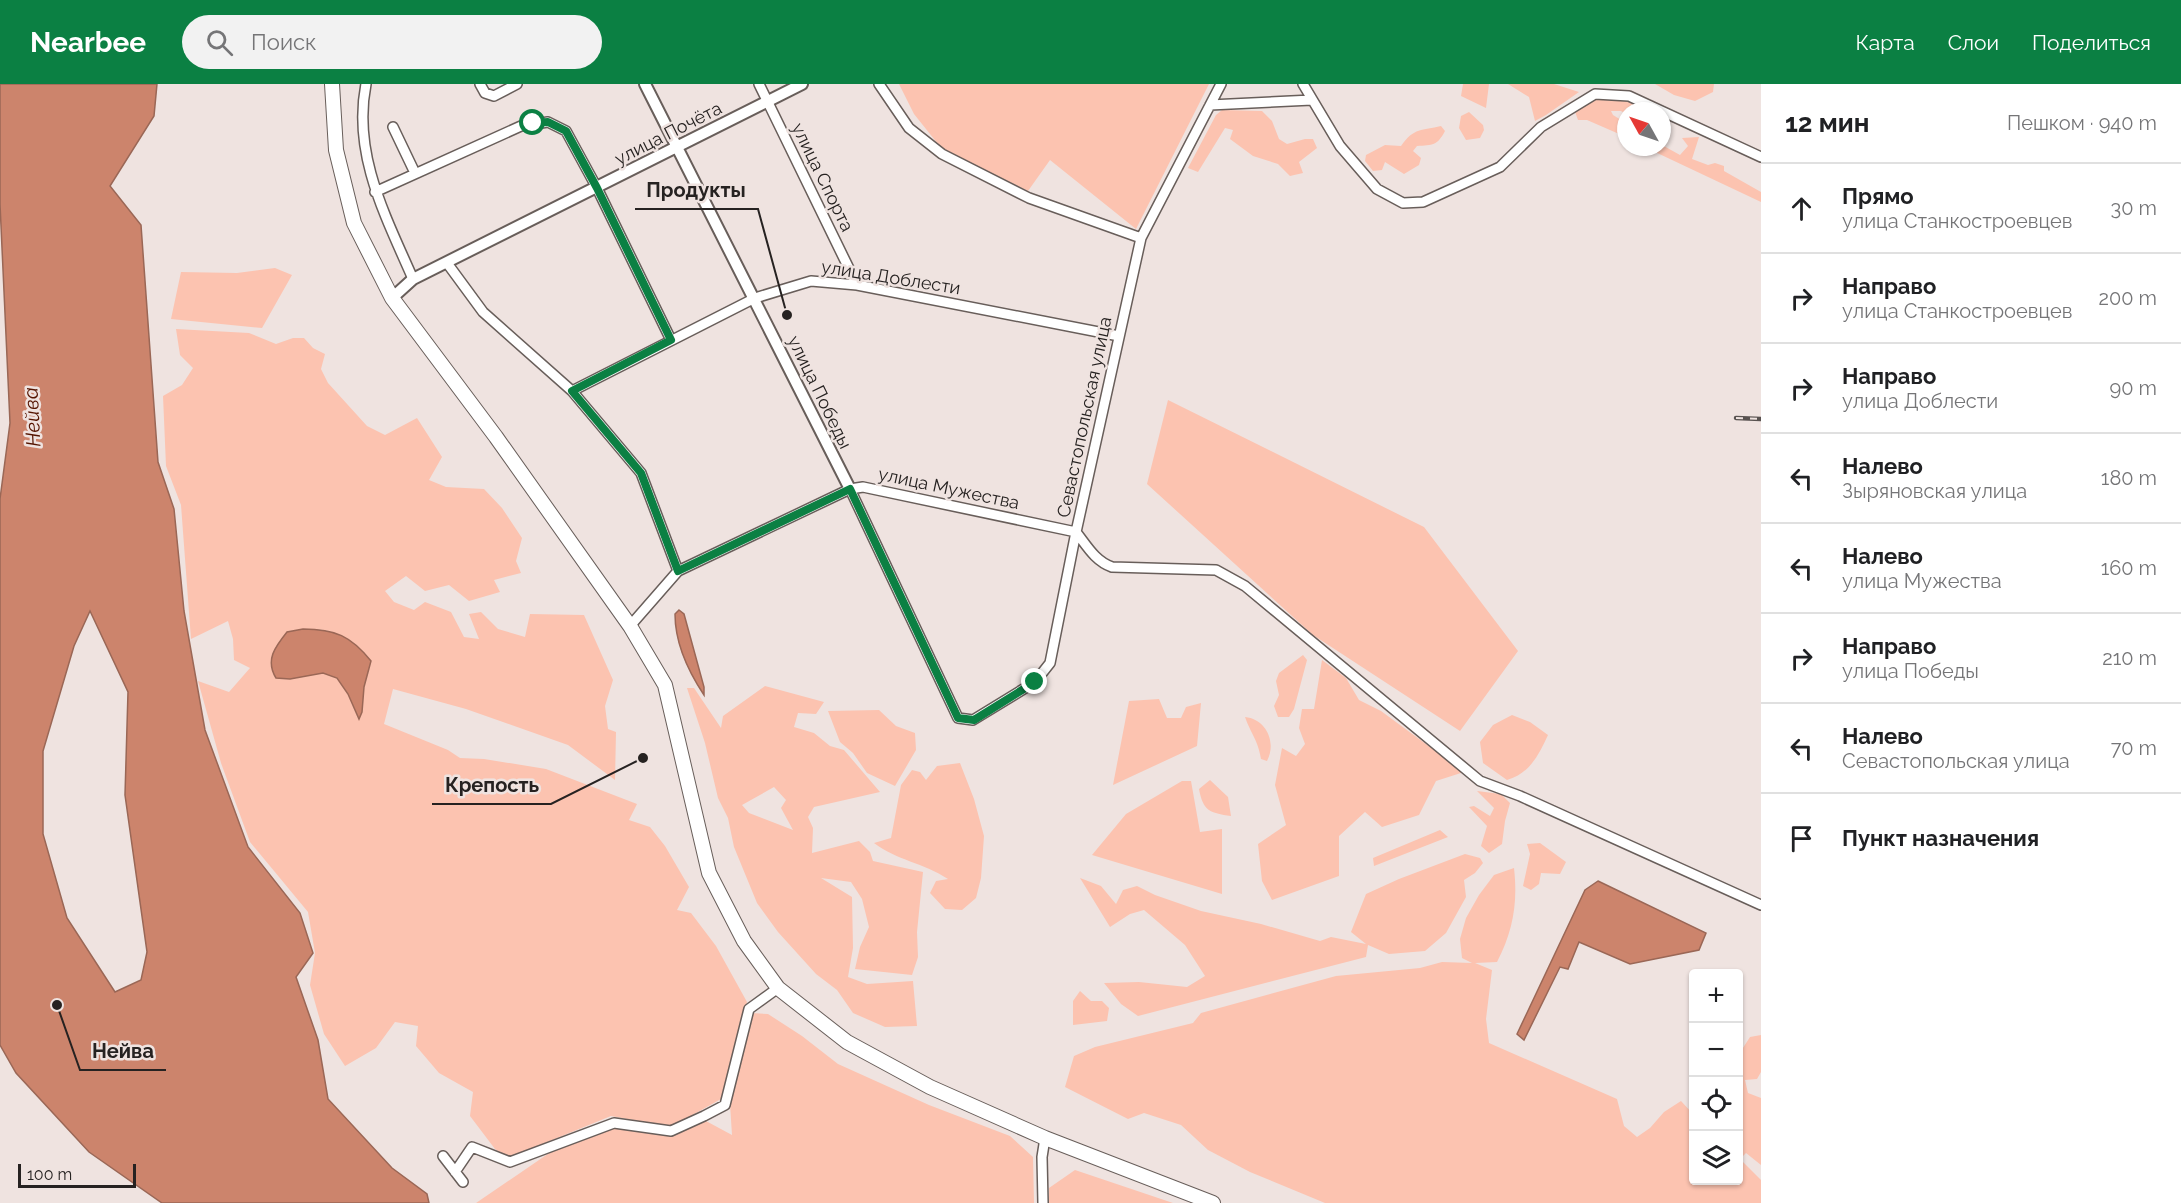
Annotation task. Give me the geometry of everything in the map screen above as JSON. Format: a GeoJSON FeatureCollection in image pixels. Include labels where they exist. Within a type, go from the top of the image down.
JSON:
{"type":"FeatureCollection","features":[{"type":"Feature","properties":{"kind":"main road"},"geometry":{"type":"LineString","coordinates":[[332,84],[336,150],[354,223],[392,298],[496,437],[630,626],[665,686],[709,873],[744,941],[778,988],[848,1042],[930,1087],[1045,1138],[1213,1203]]}},
{"type":"Feature","properties":{"kind":"street"},"geometry":{"type":"LineString","coordinates":[[366,84],[363,139],[375,192],[413,279]]}},
{"type":"Feature","properties":{"kind":"street"},"geometry":{"type":"LineString","coordinates":[[480,84],[485,93],[494,96],[517,84]]}},
{"type":"Feature","properties":{"kind":"street","name":"улица Победы"},"geometry":{"type":"LineString","coordinates":[[645,84],[850,489],[958,718]]}},
{"type":"Feature","properties":{"kind":"street","name":"улица Спорта"},"geometry":{"type":"LineString","coordinates":[[759,84],[857,285]]}},
{"type":"Feature","properties":{"kind":"street","name":"улица Почёта"},"geometry":{"type":"LineString","coordinates":[[392,298],[413,279],[802,84]]}},
{"type":"Feature","properties":{"kind":"street"},"geometry":{"type":"LineString","coordinates":[[879,84],[909,128],[942,154],[1029,198],[1141,238]]}},
{"type":"Feature","properties":{"kind":"street","name":"Севастопольская улица"},"geometry":{"type":"LineString","coordinates":[[958,718],[974,720],[1035,682],[1050,663],[1076,532],[1141,238],[1221,84]]}},
{"type":"Feature","properties":{"kind":"street"},"geometry":{"type":"LineString","coordinates":[[1303,84],[1340,146],[1377,189],[1403,202],[1423,202],[1500,167],[1541,127],[1595,94],[1629,96],[1761,157]]}},
{"type":"Feature","properties":{"kind":"street"},"geometry":{"type":"LineString","coordinates":[[1210,105],[1312,100]]}},
{"type":"Feature","properties":{"kind":"street"},"geometry":{"type":"LineString","coordinates":[[375,192],[521,126],[548,122],[566,131],[597,188],[671,340]]}},
{"type":"Feature","properties":{"kind":"street"},"geometry":{"type":"LineString","coordinates":[[393,127],[415,173]]}},
{"type":"Feature","properties":{"kind":"street"},"geometry":{"type":"LineString","coordinates":[[447,263],[483,312],[572,391],[641,473],[678,571]]}},
{"type":"Feature","properties":{"kind":"street","name":"улица Доблести"},"geometry":{"type":"LineString","coordinates":[[572,391],[755,298],[811,280],[857,285],[1119,336]]}},
{"type":"Feature","properties":{"kind":"street","name":"улица Мужества"},"geometry":{"type":"LineString","coordinates":[[630,626],[678,571],[850,489],[863,487],[1076,532]]}},
{"type":"Feature","properties":{"kind":"street"},"geometry":{"type":"LineString","coordinates":[[1076,532],[1096,558],[1112,567],[1216,570],[1245,586],[1480,781],[1520,796],[1761,905]]}},
{"type":"Feature","properties":{"kind":"street"},"geometry":{"type":"LineString","coordinates":[[455,1172],[471,1147],[510,1162],[614,1123],[671,1131],[710,1113],[725,1104],[748,1009],[778,988]]}},
{"type":"Feature","properties":{"kind":"street"},"geometry":{"type":"LineString","coordinates":[[1043,1203],[1042,1157],[1045,1138]]}},
{"type":"Feature","properties":{"kind":"street"},"geometry":{"type":"LineString","coordinates":[[443,1156],[463,1182]]}},
{"type":"Feature","properties":{"kind":"shaded area"},"geometry":{"type":"Polygon","coordinates":[[[899,84],[1209,84],[1136,229],[1050,160],[1028,191],[942,149],[914,114],[899,84]]]}},
{"type":"Feature","properties":{"kind":"shaded area"},"geometry":{"type":"Polygon","coordinates":[[[1463,84],[1489,84],[1486,108],[1461,96],[1463,84]]]}},
{"type":"Feature","properties":{"kind":"shaded area"},"geometry":{"type":"Polygon","coordinates":[[[1508,84],[1554,84],[1579,92],[1535,121],[1529,97],[1508,84]]]}},
{"type":"Feature","properties":{"kind":"shaded area"},"geometry":{"type":"Polygon","coordinates":[[[1655,84],[1714,84],[1713,92],[1695,101],[1674,95],[1655,84]]]}},
{"type":"Feature","properties":{"kind":"shaded area"},"geometry":{"type":"Polygon","coordinates":[[[1612,96],[1628,102],[1617,102],[1617,111],[1611,111],[1617,117],[1617,133],[1587,120],[1578,120],[1574,109],[1597,99],[1612,96]]]}},
{"type":"Feature","properties":{"kind":"shaded area"},"geometry":{"type":"Polygon","coordinates":[[[1222,110],[1262,111],[1272,121],[1279,139],[1287,144],[1313,139],[1317,148],[1299,162],[1303,173],[1290,176],[1278,164],[1253,156],[1230,139],[1233,130],[1225,128],[1198,172],[1188,168],[1216,115],[1222,110]]]}},
{"type":"Feature","properties":{"kind":"shaded area"},"geometry":{"type":"Polygon","coordinates":[[[1469,112],[1483,125],[1484,130],[1480,138],[1466,140],[1459,128],[1461,116],[1469,112]]]}},
{"type":"Feature","properties":{"kind":"shaded area"},"geometry":{"type":"Polygon","coordinates":[[[1441,126],[1445,131],[1440,140],[1431,145],[1417,146],[1413,151],[1421,158],[1419,165],[1404,174],[1385,162],[1382,170],[1373,171],[1365,161],[1366,155],[1385,145],[1401,146],[1414,133],[1441,126]]]}},
{"type":"Feature","properties":{"kind":"shaded area"},"geometry":{"type":"Polygon","coordinates":[[[1699,137],[1692,159],[1708,165],[1715,163],[1724,166],[1724,171],[1761,192],[1761,202],[1664,156],[1671,156],[1671,150],[1680,155],[1688,146],[1682,138],[1699,137]]]}},
{"type":"Feature","properties":{"kind":"shaded area"},"geometry":{"type":"Polygon","coordinates":[[[275,268],[292,275],[262,328],[171,319],[181,272],[237,273],[275,268]]]}},
{"type":"Feature","properties":{"kind":"shaded area"},"geometry":{"type":"Polygon","coordinates":[[[176,329],[249,333],[276,344],[293,338],[304,338],[313,348],[325,354],[321,369],[328,383],[367,426],[385,435],[417,418],[442,457],[429,480],[446,487],[484,489],[502,508],[522,538],[516,561],[521,573],[494,580],[500,592],[469,601],[449,585],[425,591],[406,576],[385,591],[394,602],[414,610],[425,602],[451,612],[464,637],[479,639],[469,614],[481,612],[498,629],[525,637],[530,614],[584,615],[613,680],[605,706],[608,729],[616,732],[615,780],[568,745],[466,709],[393,689],[384,724],[448,750],[460,758],[484,759],[546,769],[637,804],[629,820],[650,827],[665,846],[689,887],[677,910],[691,913],[716,946],[747,1002],[721,1099],[671,1127],[611,1116],[508,1158],[495,1149],[470,1116],[473,1092],[439,1073],[416,1046],[418,1026],[395,1022],[376,1048],[345,1066],[324,1034],[310,985],[315,953],[308,912],[250,842],[221,763],[198,681],[229,692],[250,668],[234,660],[233,639],[228,621],[191,639],[181,505],[166,466],[163,396],[182,385],[193,368],[180,355],[176,329]],[[326,630],[287,632],[323,673],[337,678],[348,694],[358,718],[362,712],[364,687],[371,661],[341,636],[326,630]]]}},
{"type":"Feature","properties":{"kind":"shaded area"},"geometry":{"type":"Polygon","coordinates":[[[1168,400],[1424,527],[1518,651],[1460,731],[1313,635],[1147,484],[1168,400]]]}},
{"type":"Feature","properties":{"kind":"shaded area"},"geometry":{"type":"Polygon","coordinates":[[[1303,655],[1307,660],[1294,709],[1289,717],[1278,717],[1274,706],[1279,695],[1276,681],[1279,673],[1303,655]]]}},
{"type":"Feature","properties":{"kind":"shaded area"},"geometry":{"type":"Polygon","coordinates":[[[1322,660],[1346,678],[1359,700],[1381,711],[1464,772],[1436,781],[1419,815],[1382,827],[1365,812],[1339,836],[1339,876],[1272,900],[1262,881],[1258,844],[1286,825],[1275,785],[1282,748],[1296,756],[1305,744],[1299,728],[1302,709],[1314,709],[1322,660]]]}},
{"type":"Feature","properties":{"kind":"shaded area"},"geometry":{"type":"Polygon","coordinates":[[[765,686],[824,702],[816,714],[798,713],[794,727],[814,733],[830,746],[844,750],[880,792],[814,807],[808,817],[813,828],[812,853],[859,841],[870,852],[873,861],[923,872],[917,932],[918,957],[912,975],[855,969],[860,947],[869,927],[862,899],[851,882],[821,878],[852,897],[853,948],[848,977],[867,984],[913,981],[917,1026],[885,1027],[853,1013],[837,990],[816,974],[778,932],[757,903],[734,847],[728,818],[718,798],[705,743],[687,688],[694,688],[721,728],[723,716],[765,686]],[[774,787],[742,805],[749,813],[793,830],[781,808],[786,800],[774,787]]]}},
{"type":"Feature","properties":{"kind":"shaded area"},"geometry":{"type":"Polygon","coordinates":[[[1159,699],[1167,718],[1181,718],[1186,707],[1201,703],[1197,746],[1113,785],[1129,701],[1159,699]]]}},
{"type":"Feature","properties":{"kind":"shaded area"},"geometry":{"type":"Polygon","coordinates":[[[879,710],[896,726],[915,733],[916,750],[895,786],[867,773],[853,753],[840,742],[828,711],[879,710]]]}},
{"type":"Feature","properties":{"kind":"shaded area"},"geometry":{"type":"Polygon","coordinates":[[[1512,715],[1530,722],[1548,735],[1537,756],[1527,768],[1507,780],[1483,763],[1480,742],[1493,725],[1512,715]]]}},
{"type":"Feature","properties":{"kind":"shaded area"},"geometry":{"type":"Polygon","coordinates":[[[1245,717],[1259,722],[1268,733],[1271,746],[1267,761],[1261,759],[1245,717]]]}},
{"type":"Feature","properties":{"kind":"shaded area"},"geometry":{"type":"Polygon","coordinates":[[[960,763],[974,799],[984,836],[981,878],[976,898],[962,910],[945,909],[930,893],[936,881],[948,879],[891,854],[874,843],[891,838],[901,785],[912,770],[920,772],[926,780],[937,766],[960,763]]]}},
{"type":"Feature","properties":{"kind":"shaded area"},"geometry":{"type":"Polygon","coordinates":[[[1210,780],[1228,797],[1231,816],[1218,814],[1205,806],[1199,789],[1210,780]]]}},
{"type":"Feature","properties":{"kind":"shaded area"},"geometry":{"type":"Polygon","coordinates":[[[1182,781],[1191,781],[1200,832],[1222,829],[1222,894],[1092,855],[1126,814],[1182,781]]]}},
{"type":"Feature","properties":{"kind":"shaded area"},"geometry":{"type":"Polygon","coordinates":[[[1477,791],[1501,794],[1510,803],[1502,844],[1489,853],[1481,846],[1487,826],[1469,807],[1474,806],[1490,816],[1494,808],[1477,791]]]}},
{"type":"Feature","properties":{"kind":"shaded area"},"geometry":{"type":"Polygon","coordinates":[[[1440,830],[1448,837],[1374,866],[1373,858],[1440,830]]]}},
{"type":"Feature","properties":{"kind":"shaded area"},"geometry":{"type":"Polygon","coordinates":[[[1540,843],[1566,862],[1560,874],[1541,873],[1539,884],[1531,890],[1523,886],[1530,854],[1527,844],[1540,843]]]}},
{"type":"Feature","properties":{"kind":"shaded area"},"geometry":{"type":"Polygon","coordinates":[[[1465,854],[1480,858],[1483,863],[1475,873],[1464,880],[1466,897],[1446,933],[1425,951],[1389,954],[1368,945],[1366,957],[1138,1016],[1121,1004],[1104,983],[1139,982],[1187,987],[1205,976],[1185,945],[1144,910],[1130,914],[1110,927],[1080,878],[1101,886],[1116,904],[1123,890],[1137,886],[1155,895],[1201,911],[1261,924],[1320,941],[1331,937],[1366,944],[1351,932],[1366,894],[1465,854]]]}},
{"type":"Feature","properties":{"kind":"shaded area"},"geometry":{"type":"Polygon","coordinates":[[[1514,868],[1515,905],[1507,939],[1497,962],[1475,963],[1492,970],[1486,1019],[1489,1043],[1617,1099],[1624,1126],[1637,1137],[1650,1128],[1664,1112],[1681,1101],[1689,1110],[1689,1185],[1743,1185],[1743,1162],[1761,1180],[1761,1203],[1325,1203],[1250,1172],[1208,1150],[1181,1125],[1144,1113],[1128,1119],[1065,1087],[1074,1056],[1095,1047],[1193,1023],[1201,1013],[1336,976],[1420,968],[1442,962],[1472,963],[1462,958],[1460,939],[1466,918],[1494,875],[1514,868]]]}},
{"type":"Feature","properties":{"kind":"shaded area"},"geometry":{"type":"Polygon","coordinates":[[[1080,991],[1091,1001],[1102,1001],[1109,1008],[1107,1021],[1073,1025],[1073,1001],[1080,991]]]}},
{"type":"Feature","properties":{"kind":"shaded area"},"geometry":{"type":"Polygon","coordinates":[[[751,1013],[768,1014],[802,1036],[838,1064],[929,1105],[1010,1136],[1033,1157],[1034,1203],[476,1203],[558,1147],[614,1128],[670,1136],[706,1121],[732,1135],[730,1104],[751,1013]]]}},
{"type":"Feature","properties":{"kind":"shaded area"},"geometry":{"type":"Polygon","coordinates":[[[1761,1035],[1761,1072],[1757,1079],[1745,1080],[1748,1093],[1761,1098],[1761,1165],[1746,1153],[1743,1156],[1743,1048],[1750,1037],[1761,1035]]]}},
{"type":"Feature","properties":{"kind":"shaded area"},"geometry":{"type":"Polygon","coordinates":[[[1075,1170],[1173,1203],[1049,1203],[1049,1188],[1075,1170]]]}},
{"type":"Feature","properties":{"kind":"water"},"geometry":{"type":"Polygon","coordinates":[[[0,84],[157,84],[154,116],[110,186],[141,225],[158,462],[174,509],[184,611],[205,730],[248,847],[300,913],[313,953],[296,977],[318,1040],[328,1099],[392,1168],[427,1194],[429,1203],[162,1203],[89,1152],[16,1073],[0,1045],[0,499],[10,423],[0,204],[0,84]],[[90,611],[74,646],[43,751],[43,834],[67,918],[115,992],[141,980],[147,952],[125,795],[128,692],[90,611]]]}},
{"type":"Feature","properties":{"kind":"water"},"geometry":{"type":"Polygon","coordinates":[[[679,610],[684,614],[704,687],[704,695],[688,667],[677,636],[675,614],[679,610]]]}},
{"type":"Feature","properties":{"kind":"water"},"geometry":{"type":"Polygon","coordinates":[[[303,629],[324,630],[342,636],[356,645],[371,661],[359,719],[348,694],[337,678],[323,673],[290,679],[276,678],[271,665],[275,648],[287,632],[303,629]]]}},
{"type":"Feature","properties":{"kind":"water"},"geometry":{"type":"Polygon","coordinates":[[[1598,881],[1706,933],[1699,950],[1630,964],[1579,942],[1568,969],[1560,967],[1524,1040],[1517,1034],[1585,890],[1598,881]]]}},
{"type":"Feature","properties":{"kind":"railway"},"geometry":{"type":"LineString","coordinates":[[1736,418],[1761,419]]}},
{"type":"Feature","properties":{"kind":"place","name":"Продукты"},"geometry":{"type":"Point","coordinates":[787,315]}},
{"type":"Feature","properties":{"kind":"place","name":"Крепость"},"geometry":{"type":"Point","coordinates":[643,758]}},
{"type":"Feature","properties":{"kind":"place","name":"Нейва"},"geometry":{"type":"Point","coordinates":[57,1005]}},
{"type":"Feature","properties":{"kind":"route"},"geometry":{"type":"LineString","coordinates":[[533,123],[548,122],[566,131],[597,188],[671,340],[572,391],[641,473],[678,571],[850,489],[958,718],[974,720],[1035,682]]}}]}
